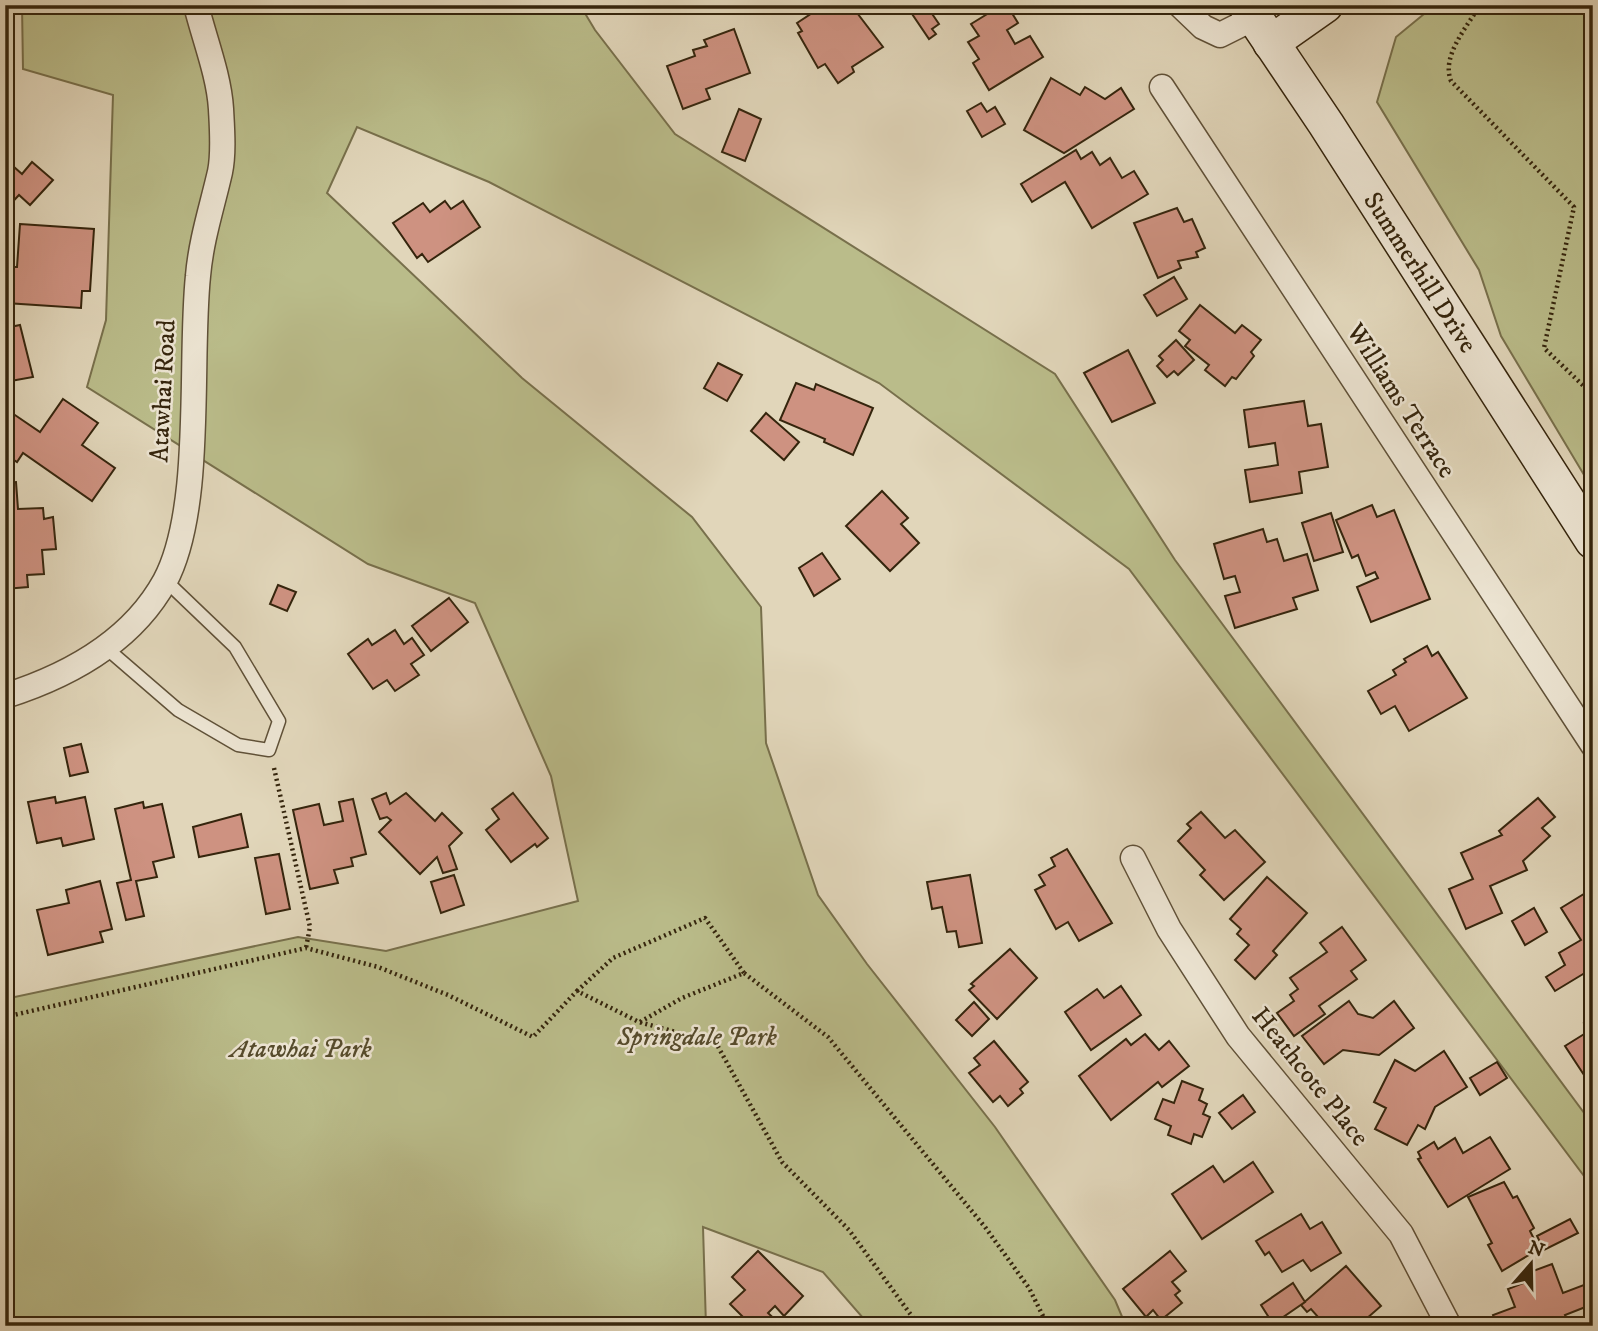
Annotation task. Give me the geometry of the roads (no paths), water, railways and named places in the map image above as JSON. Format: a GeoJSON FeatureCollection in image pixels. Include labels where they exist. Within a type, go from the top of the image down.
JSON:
{"type":"FeatureCollection","features":[{"type":"Feature","properties":{"kind":"main road"},"geometry":{"type":"LineString","coordinates":[[1257,22],[1325,5]]}},
{"type":"Feature","properties":{"kind":"main road","name":"Summerhill Drive"},"geometry":{"type":"LineString","coordinates":[[1257,22],[1326,124],[1593,541]]}},
{"type":"Feature","properties":{"kind":"street","name":"Atawhai Road"},"geometry":{"type":"LineString","coordinates":[[5,696],[32,688],[105,648],[121,636],[165,580],[187,500],[197,277],[205,228],[220,169],[221,105],[196,5]]}},
{"type":"Feature","properties":{"kind":"street"},"geometry":{"type":"LineString","coordinates":[[1180,5],[1203,27],[1220,35],[1257,22]]}},
{"type":"Feature","properties":{"kind":"street","name":"Williams Terrace"},"geometry":{"type":"LineString","coordinates":[[1162,87],[1593,745]]}},
{"type":"Feature","properties":{"kind":"street","name":"Heathcote Place"},"geometry":{"type":"LineString","coordinates":[[1133,858],[1169,929],[1238,1036],[1401,1234],[1449,1326]]}},
{"type":"Feature","properties":{"kind":"lane"},"geometry":{"type":"LineString","coordinates":[[105,648],[178,710],[238,745],[270,750],[279,722],[235,647],[165,580]]}},
{"type":"Feature","properties":{"kind":"park label","name":"Springdale Park"},"geometry":{"type":"Point","coordinates":[697,1036]}},
{"type":"Feature","properties":{"kind":"park label","name":"Atawhai Park"},"geometry":{"type":"Point","coordinates":[301,1048]}}]}
